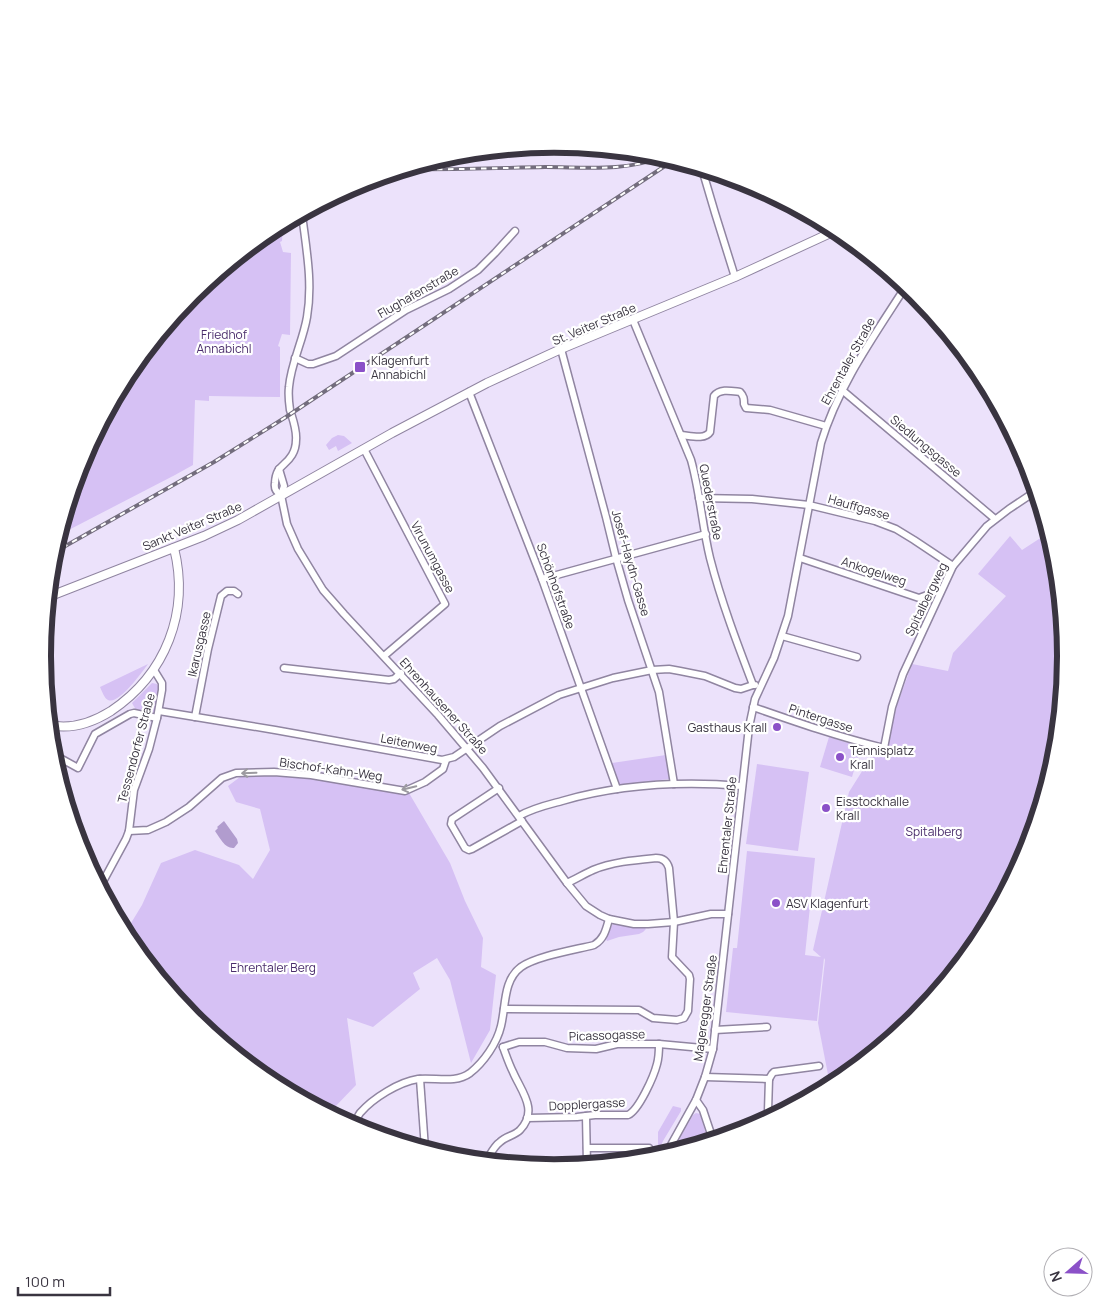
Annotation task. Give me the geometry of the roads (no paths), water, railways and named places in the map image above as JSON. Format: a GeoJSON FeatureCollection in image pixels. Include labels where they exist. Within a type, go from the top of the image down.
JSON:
{"type":"FeatureCollection","features":[{"type":"Feature","properties":{"kind":"main road","name":"St. Veiter Straße"},"geometry":{"type":"LineString","coordinates":[[364,449],[469,392],[560,349],[735,277],[827,234]]}},
{"type":"Feature","properties":{"kind":"main road","name":"Sankt Veiter Straße"},"geometry":{"type":"LineString","coordinates":[[56,594],[204,536],[238,520],[364,449]]}},
{"type":"Feature","properties":{"kind":"main road"},"geometry":{"type":"LineString","coordinates":[[57,726],[72,727],[95,720],[128,699],[154,670],[172,635],[176,612],[180,587],[174,548]]}},
{"type":"Feature","properties":{"kind":"street"},"geometry":{"type":"LineString","coordinates":[[704,176],[735,277]]}},
{"type":"Feature","properties":{"kind":"street"},"geometry":{"type":"LineString","coordinates":[[282,495],[284,486],[279,469],[293,453],[296,441],[290,409],[289,390],[292,368],[307,317],[309,297],[309,271],[303,221]]}},
{"type":"Feature","properties":{"kind":"street","name":"Flughafenstraße"},"geometry":{"type":"LineString","coordinates":[[295,358],[308,364],[313,364],[336,356],[406,310],[449,289],[478,270],[515,231]]}},
{"type":"Feature","properties":{"kind":"street","name":"Ehrentaler Straße"},"geometry":{"type":"LineString","coordinates":[[728,914],[749,727],[753,707],[774,658],[788,616],[818,454],[826,426],[842,390],[866,347],[901,293]]}},
{"type":"Feature","properties":{"kind":"street","name":"Quederstraße"},"geometry":{"type":"LineString","coordinates":[[633,320],[691,460],[718,588],[753,684]]}},
{"type":"Feature","properties":{"kind":"street","name":"Josef-Haydn-Gasse"},"geometry":{"type":"LineString","coordinates":[[560,349],[628,600],[659,692],[674,784]]}},
{"type":"Feature","properties":{"kind":"street"},"geometry":{"type":"LineString","coordinates":[[681,435],[704,437],[709,435],[714,396],[721,390],[740,392],[744,398],[746,408],[770,410],[826,426]]}},
{"type":"Feature","properties":{"kind":"street","name":"Siedlungsgasse"},"geometry":{"type":"LineString","coordinates":[[842,390],[995,519]]}},
{"type":"Feature","properties":{"kind":"street","name":"Schönhofstraße"},"geometry":{"type":"LineString","coordinates":[[469,392],[542,578],[617,789]]}},
{"type":"Feature","properties":{"kind":"street","name":"Virunumgasse"},"geometry":{"type":"LineString","coordinates":[[364,449],[445,604],[384,656]]}},
{"type":"Feature","properties":{"kind":"street","name":"Ehrenhausener Straße"},"geometry":{"type":"LineString","coordinates":[[282,495],[286,518],[298,549],[316,580],[331,600],[400,673],[467,749],[499,788],[567,883],[586,906],[610,920]]}},
{"type":"Feature","properties":{"kind":"street","name":"Spitalbergweg"},"geometry":{"type":"LineString","coordinates":[[884,748],[892,707],[900,682],[953,566],[978,535],[995,519],[1030,495]]}},
{"type":"Feature","properties":{"kind":"street","name":"Hauffgasse"},"geometry":{"type":"LineString","coordinates":[[699,498],[752,499],[809,504],[875,521],[896,529],[953,566]]}},
{"type":"Feature","properties":{"kind":"street"},"geometry":{"type":"LineString","coordinates":[[542,578],[706,534]]}},
{"type":"Feature","properties":{"kind":"street","name":"Ankogelweg"},"geometry":{"type":"LineString","coordinates":[[800,558],[919,598],[941,590]]}},
{"type":"Feature","properties":{"kind":"street","name":"Ikarusgasse"},"geometry":{"type":"LineString","coordinates":[[194,717],[208,649],[222,596],[227,591],[234,591],[238,594]]}},
{"type":"Feature","properties":{"kind":"street"},"geometry":{"type":"LineString","coordinates":[[782,636],[857,656]]}},
{"type":"Feature","properties":{"kind":"street"},"geometry":{"type":"LineString","coordinates":[[284,668],[391,680],[400,673]]}},
{"type":"Feature","properties":{"kind":"street","name":"Tessendorfer Straße"},"geometry":{"type":"LineString","coordinates":[[104,880],[129,831],[134,790],[149,749],[158,715],[162,683],[154,670]]}},
{"type":"Feature","properties":{"kind":"street","name":"Leitenweg"},"geometry":{"type":"LineString","coordinates":[[62,759],[78,768],[95,734],[134,713],[194,717],[446,760],[467,749],[514,718],[559,695],[612,678],[652,670],[669,670],[705,676],[734,688],[741,689],[753,684]]}},
{"type":"Feature","properties":{"kind":"street"},"geometry":{"type":"LineString","coordinates":[[753,684],[760,688]]}},
{"type":"Feature","properties":{"kind":"street","name":"Pintergasse"},"geometry":{"type":"LineString","coordinates":[[753,707],[845,738],[884,748]]}},
{"type":"Feature","properties":{"kind":"street","name":"Bischof-Kahn-Weg"},"geometry":{"type":"LineString","coordinates":[[129,831],[148,830],[166,822],[189,807],[222,778],[236,774],[274,772],[310,775],[405,791],[418,786],[443,769],[446,760]]}},
{"type":"Feature","properties":{"kind":"street"},"geometry":{"type":"LineString","coordinates":[[499,788],[452,819],[452,824],[465,848],[472,849],[532,809],[577,796],[646,785],[710,784],[742,786]]}},
{"type":"Feature","properties":{"kind":"street"},"geometry":{"type":"LineString","coordinates":[[504,1009],[639,1010],[653,1018],[677,1020],[684,1018],[688,1012],[691,983],[689,975],[672,957],[674,922],[668,864],[661,858],[622,862],[593,870],[567,883]]}},
{"type":"Feature","properties":{"kind":"street"},"geometry":{"type":"LineString","coordinates":[[357,1118],[375,1100],[397,1086],[420,1079],[448,1079],[468,1075],[476,1068],[495,1041],[502,1024],[510,979],[520,968],[531,961],[594,945],[601,940],[610,920],[648,924],[674,922],[711,914],[728,914]]}},
{"type":"Feature","properties":{"kind":"street","name":"Mageregger Straße"},"geometry":{"type":"LineString","coordinates":[[671,1145],[696,1100],[713,1049],[728,914]]}},
{"type":"Feature","properties":{"kind":"street"},"geometry":{"type":"LineString","coordinates":[[715,1030],[767,1027]]}},
{"type":"Feature","properties":{"kind":"street"},"geometry":{"type":"LineString","coordinates":[[491,1154],[499,1142],[521,1129],[527,1118],[528,1110],[525,1095],[503,1047],[495,1041]]}},
{"type":"Feature","properties":{"kind":"street","name":"Picassogasse"},"geometry":{"type":"LineString","coordinates":[[503,1047],[519,1042],[545,1042],[563,1048],[596,1049],[618,1044],[659,1044],[713,1049]]}},
{"type":"Feature","properties":{"kind":"street","name":"Dopplergasse"},"geometry":{"type":"LineString","coordinates":[[527,1118],[628,1115],[632,1113],[654,1072],[659,1044]]}},
{"type":"Feature","properties":{"kind":"street"},"geometry":{"type":"LineString","coordinates":[[768,1110],[769,1079],[774,1072],[818,1066]]}},
{"type":"Feature","properties":{"kind":"street"},"geometry":{"type":"LineString","coordinates":[[705,1077],[769,1079]]}},
{"type":"Feature","properties":{"kind":"street"},"geometry":{"type":"LineString","coordinates":[[420,1079],[425,1142]]}},
{"type":"Feature","properties":{"kind":"street"},"geometry":{"type":"LineString","coordinates":[[696,1100],[703,1110],[711,1134]]}},
{"type":"Feature","properties":{"kind":"street"},"geometry":{"type":"LineString","coordinates":[[586,1116],[587,1158]]}},
{"type":"Feature","properties":{"kind":"street"},"geometry":{"type":"LineString","coordinates":[[587,1148],[649,1148]]}},
{"type":"Feature","properties":{"kind":"railway"},"geometry":{"type":"LineString","coordinates":[[429,169],[604,168],[647,162]]}},
{"type":"Feature","properties":{"kind":"railway"},"geometry":{"type":"LineString","coordinates":[[63,547],[214,462],[286,417],[665,166]]}},
{"type":"Feature","properties":{"kind":"place","name":"Klagenfurt Annabichl"},"geometry":{"type":"Point","coordinates":[360,367]}},
{"type":"Feature","properties":{"kind":"place","name":"Gasthaus Krall"},"geometry":{"type":"Point","coordinates":[777,727]}},
{"type":"Feature","properties":{"kind":"place","name":"Tennisplatz Krall"},"geometry":{"type":"Point","coordinates":[840,757]}},
{"type":"Feature","properties":{"kind":"place","name":"Eisstockhalle Krall"},"geometry":{"type":"Point","coordinates":[826,808]}},
{"type":"Feature","properties":{"kind":"place","name":"ASV Klagenfurt"},"geometry":{"type":"Point","coordinates":[776,903]}},
{"type":"Feature","properties":{"kind":"park label","name":"Friedhof Annabichl"},"geometry":{"type":"Point","coordinates":[224,341]}},
{"type":"Feature","properties":{"kind":"park label","name":"Spitalberg"},"geometry":{"type":"Point","coordinates":[934,831]}},
{"type":"Feature","properties":{"kind":"park label","name":"Ehrentaler Berg"},"geometry":{"type":"Point","coordinates":[273,967]}}]}
